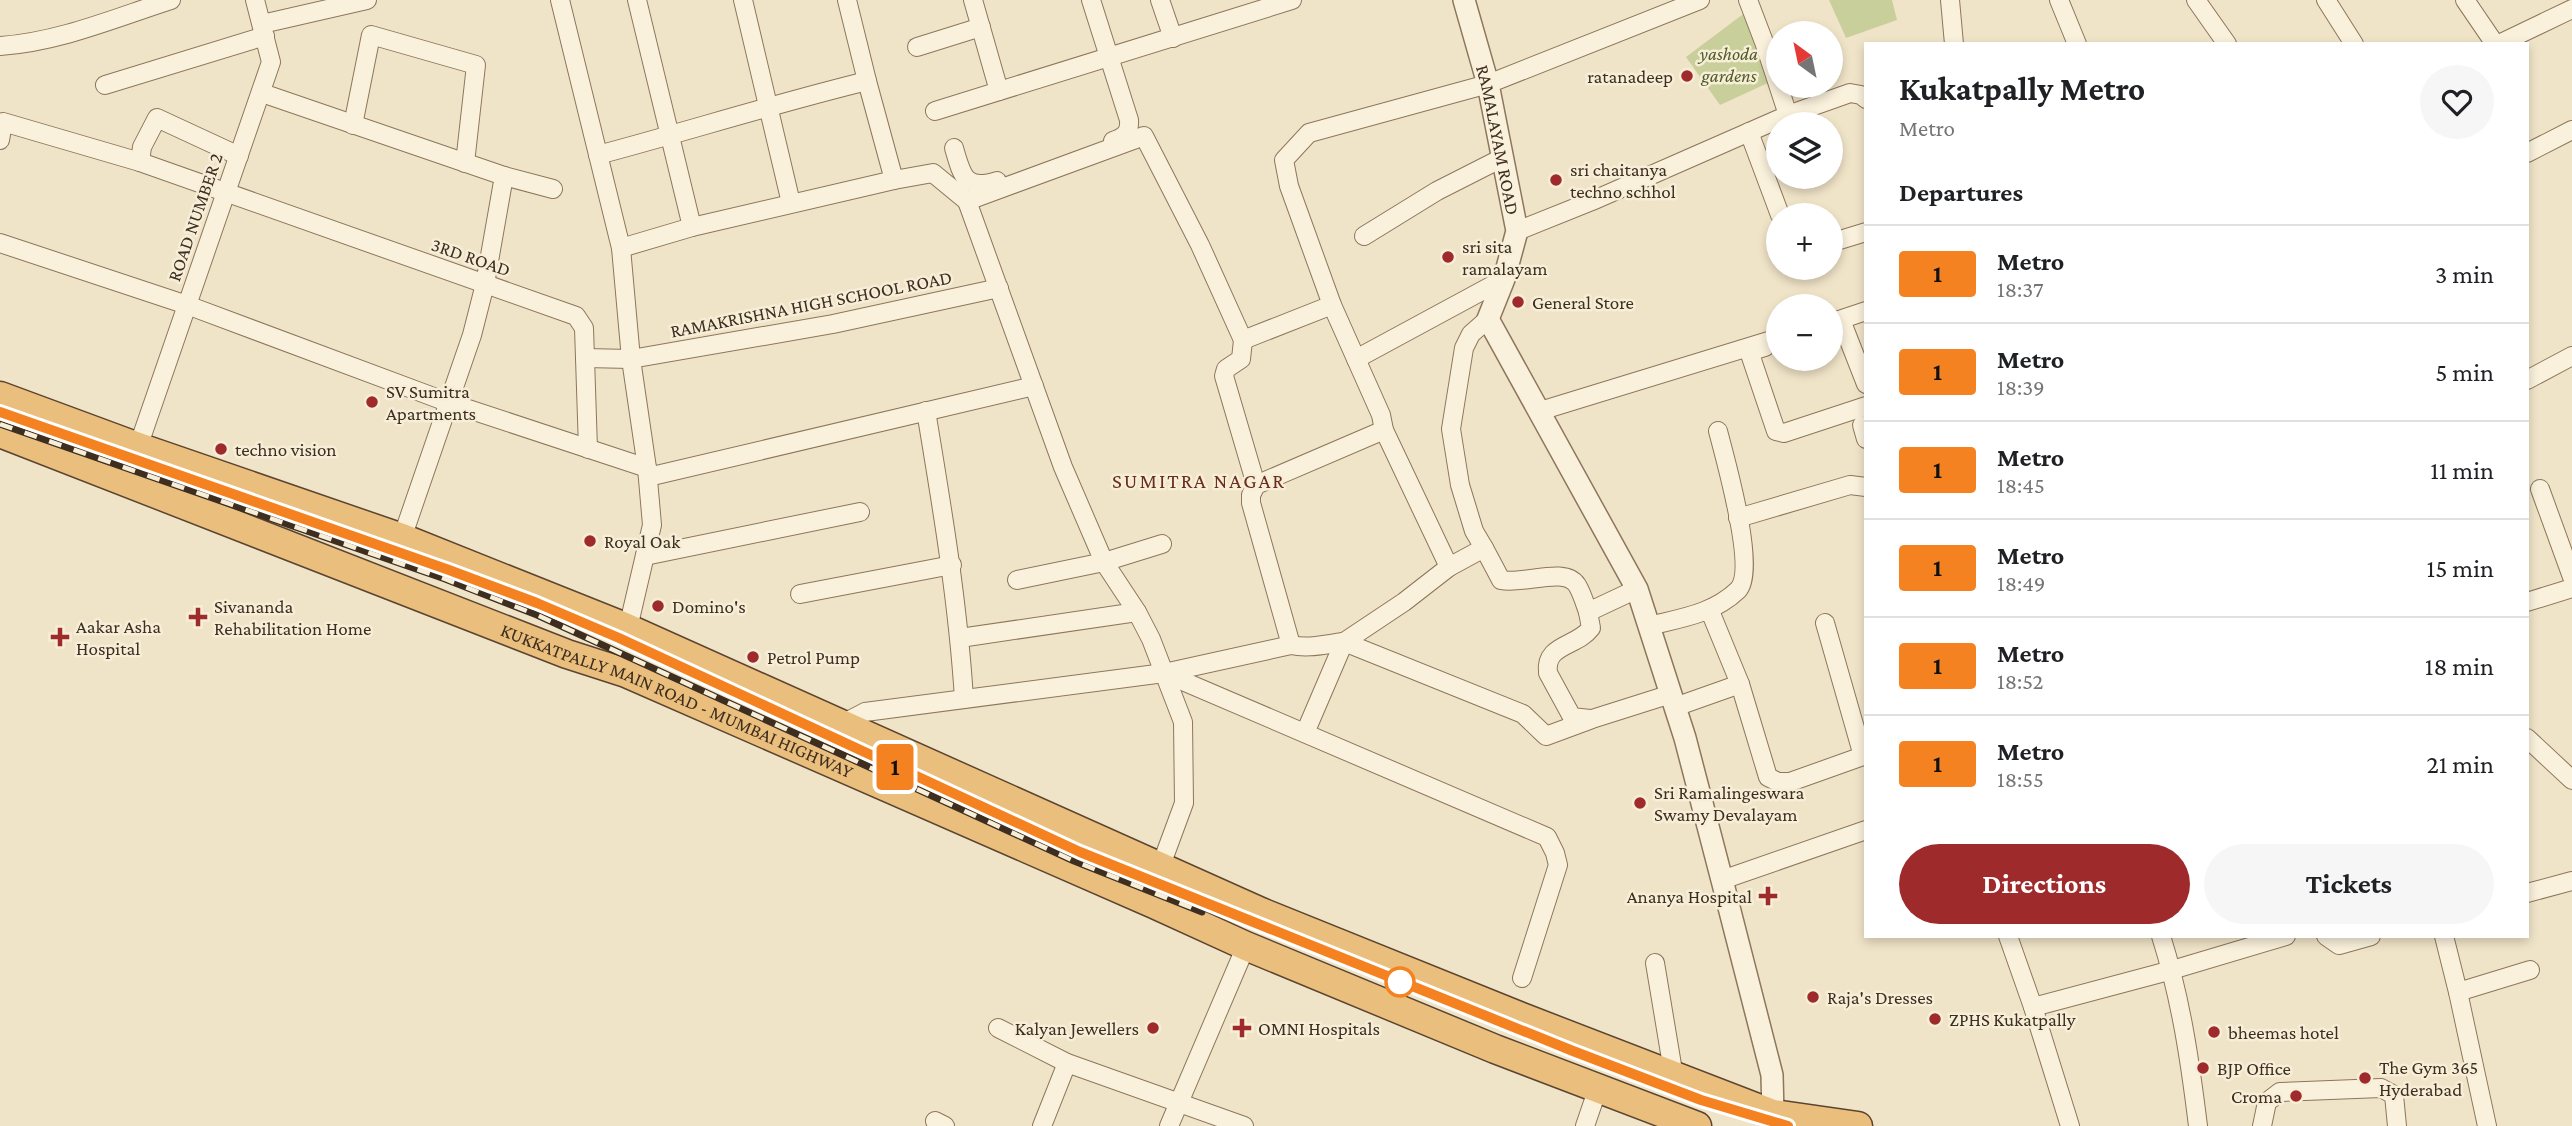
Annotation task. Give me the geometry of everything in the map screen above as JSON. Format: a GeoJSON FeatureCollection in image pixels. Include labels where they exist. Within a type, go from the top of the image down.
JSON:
{"type":"FeatureCollection","features":[{"type":"Feature","properties":{"kind":"highway","name":"KUKKATPALLY MAIN ROAD - MUMBAI HIGHWAY"},"geometry":{"type":"LineString","coordinates":[[0,396],[138,447],[402,538],[624,626],[1261,912],[1674,1077],[1773,1114],[1858,1126]]}},
{"type":"Feature","properties":{"kind":"highway","name":"KUKKATPALLY MAIN ROAD - MUMBAI HIGHWAY"},"geometry":{"type":"LineString","coordinates":[[0,433],[626,673],[1246,946],[1483,1044],[1697,1126]]}},
{"type":"Feature","properties":{"kind":"highway"},"geometry":{"type":"LineString","coordinates":[[599,664],[624,626]]}},
{"type":"Feature","properties":{"kind":"street"},"geometry":{"type":"LineString","coordinates":[[0,46],[30,44],[61,36],[171,0]]}},
{"type":"Feature","properties":{"kind":"street","name":"ROAD NUMBER 2"},"geometry":{"type":"LineString","coordinates":[[138,447],[271,62],[255,0]]}},
{"type":"Feature","properties":{"kind":"street"},"geometry":{"type":"LineString","coordinates":[[105,85],[263,30],[367,0]]}},
{"type":"Feature","properties":{"kind":"street"},"geometry":{"type":"LineString","coordinates":[[560,0],[621,248],[631,359],[648,472],[652,525],[624,626]]}},
{"type":"Feature","properties":{"kind":"street"},"geometry":{"type":"LineString","coordinates":[[637,0],[692,228]]}},
{"type":"Feature","properties":{"kind":"street"},"geometry":{"type":"LineString","coordinates":[[743,0],[791,204]]}},
{"type":"Feature","properties":{"kind":"street"},"geometry":{"type":"LineString","coordinates":[[847,0],[894,180]]}},
{"type":"Feature","properties":{"kind":"street"},"geometry":{"type":"LineString","coordinates":[[973,0],[999,91]]}},
{"type":"Feature","properties":{"kind":"street"},"geometry":{"type":"LineString","coordinates":[[954,148],[966,179],[974,185],[982,186],[1120,139],[1130,128],[1129,120],[1091,0]]}},
{"type":"Feature","properties":{"kind":"street"},"geometry":{"type":"LineString","coordinates":[[1160,0],[1173,38]]}},
{"type":"Feature","properties":{"kind":"street"},"geometry":{"type":"LineString","coordinates":[[935,111],[1173,38],[1268,3],[1292,0]]}},
{"type":"Feature","properties":{"kind":"street","name":"RAMALAYAM ROAD"},"geometry":{"type":"LineString","coordinates":[[1464,0],[1488,84],[1517,231],[1504,279],[1488,319]]}},
{"type":"Feature","properties":{"kind":"street"},"geometry":{"type":"LineString","coordinates":[[1449,567],[1384,430],[1381,415],[1332,306],[1289,186],[1284,160],[1309,133],[1488,84],[1700,0]]}},
{"type":"Feature","properties":{"kind":"street"},"geometry":{"type":"LineString","coordinates":[[1748,0],[1765,42],[1787,112]]}},
{"type":"Feature","properties":{"kind":"street"},"geometry":{"type":"LineString","coordinates":[[1950,0],[1954,42]]}},
{"type":"Feature","properties":{"kind":"street"},"geometry":{"type":"LineString","coordinates":[[2059,0],[2076,42]]}},
{"type":"Feature","properties":{"kind":"street"},"geometry":{"type":"LineString","coordinates":[[2196,0],[2226,42]]}},
{"type":"Feature","properties":{"kind":"street"},"geometry":{"type":"LineString","coordinates":[[2326,0],[2353,42]]}},
{"type":"Feature","properties":{"kind":"street"},"geometry":{"type":"LineString","coordinates":[[2465,0],[2496,42]]}},
{"type":"Feature","properties":{"kind":"street"},"geometry":{"type":"LineString","coordinates":[[2501,42],[2572,9]]}},
{"type":"Feature","properties":{"kind":"street"},"geometry":{"type":"LineString","coordinates":[[917,47],[981,27]]}},
{"type":"Feature","properties":{"kind":"street"},"geometry":{"type":"LineString","coordinates":[[353,125],[371,35],[476,65],[465,163]]}},
{"type":"Feature","properties":{"kind":"street"},"geometry":{"type":"LineString","coordinates":[[598,155],[769,105],[867,80]]}},
{"type":"Feature","properties":{"kind":"street"},"geometry":{"type":"LineString","coordinates":[[262,93],[465,163],[553,190]]}},
{"type":"Feature","properties":{"kind":"street"},"geometry":{"type":"LineString","coordinates":[[1796,112],[1850,93],[1864,97]]}},
{"type":"Feature","properties":{"kind":"street"},"geometry":{"type":"LineString","coordinates":[[140,162],[142,147],[157,118],[239,156]]}},
{"type":"Feature","properties":{"kind":"street","name":"3RD ROAD"},"geometry":{"type":"LineString","coordinates":[[0,140],[3,122],[140,162],[576,316],[584,328],[587,449]]}},
{"type":"Feature","properties":{"kind":"street"},"geometry":{"type":"LineString","coordinates":[[1517,231],[1766,125]]}},
{"type":"Feature","properties":{"kind":"street"},"geometry":{"type":"LineString","coordinates":[[2529,152],[2572,130]]}},
{"type":"Feature","properties":{"kind":"street"},"geometry":{"type":"LineString","coordinates":[[1749,132],[1776,203]]}},
{"type":"Feature","properties":{"kind":"street"},"geometry":{"type":"LineString","coordinates":[[967,201],[1144,136],[1200,244],[1243,341],[1241,359],[1226,369],[1224,376],[1256,485]]}},
{"type":"Feature","properties":{"kind":"street"},"geometry":{"type":"LineString","coordinates":[[1364,236],[1437,191],[1502,158]]}},
{"type":"Feature","properties":{"kind":"street"},"geometry":{"type":"LineString","coordinates":[[621,248],[791,204],[933,173],[967,201],[1063,467],[1104,562],[1137,611],[1183,722],[1184,803],[1160,868]]}},
{"type":"Feature","properties":{"kind":"street"},"geometry":{"type":"LineString","coordinates":[[402,538],[447,401],[472,335],[485,284],[504,176]]}},
{"type":"Feature","properties":{"kind":"street"},"geometry":{"type":"LineString","coordinates":[[1843,239],[1864,233]]}},
{"type":"Feature","properties":{"kind":"street"},"geometry":{"type":"LineString","coordinates":[[0,243],[187,305],[648,472],[1034,386]]}},
{"type":"Feature","properties":{"kind":"street"},"geometry":{"type":"LineString","coordinates":[[1356,359],[1504,279]]}},
{"type":"Feature","properties":{"kind":"street","name":"RAMAKRISHNA HIGH SCHOOL ROAD"},"geometry":{"type":"LineString","coordinates":[[585,358],[631,359],[833,324],[999,288]]}},
{"type":"Feature","properties":{"kind":"street"},"geometry":{"type":"LineString","coordinates":[[1243,341],[1332,306]]}},
{"type":"Feature","properties":{"kind":"street"},"geometry":{"type":"LineString","coordinates":[[1843,319],[1864,312]]}},
{"type":"Feature","properties":{"kind":"street"},"geometry":{"type":"LineString","coordinates":[[1592,719],[1572,717],[1548,673],[1547,665],[1551,654],[1586,635],[1591,628],[1588,612],[1577,585],[1568,576],[1529,581],[1501,580],[1474,531],[1460,485],[1451,429],[1464,348],[1471,334],[1488,319],[1637,589],[1673,700],[1722,880],[1772,1075],[1773,1114]]}},
{"type":"Feature","properties":{"kind":"street"},"geometry":{"type":"LineString","coordinates":[[1843,336],[1864,380]]}},
{"type":"Feature","properties":{"kind":"street"},"geometry":{"type":"LineString","coordinates":[[1539,411],[1766,344]]}},
{"type":"Feature","properties":{"kind":"street"},"geometry":{"type":"LineString","coordinates":[[1766,345],[1750,354],[1776,431],[1784,433],[1864,406]]}},
{"type":"Feature","properties":{"kind":"street"},"geometry":{"type":"LineString","coordinates":[[2529,379],[2572,356]]}},
{"type":"Feature","properties":{"kind":"street"},"geometry":{"type":"LineString","coordinates":[[926,411],[952,565],[964,699]]}},
{"type":"Feature","properties":{"kind":"street"},"geometry":{"type":"LineString","coordinates":[[1291,645],[1251,495],[1256,485],[1384,430]]}},
{"type":"Feature","properties":{"kind":"street"},"geometry":{"type":"LineString","coordinates":[[1649,626],[1710,611],[1740,588],[1743,581],[1742,535],[1718,430]]}},
{"type":"Feature","properties":{"kind":"street"},"geometry":{"type":"LineString","coordinates":[[1738,518],[1850,485],[1864,487]]}},
{"type":"Feature","properties":{"kind":"street"},"geometry":{"type":"LineString","coordinates":[[2540,489],[2572,577]]}},
{"type":"Feature","properties":{"kind":"street"},"geometry":{"type":"LineString","coordinates":[[645,556],[860,512]]}},
{"type":"Feature","properties":{"kind":"street"},"geometry":{"type":"LineString","coordinates":[[1017,580],[1104,562],[1162,544]]}},
{"type":"Feature","properties":{"kind":"street"},"geometry":{"type":"LineString","coordinates":[[1305,733],[1344,642],[1404,602],[1449,567],[1484,548]]}},
{"type":"Feature","properties":{"kind":"street"},"geometry":{"type":"LineString","coordinates":[[800,594],[952,565]]}},
{"type":"Feature","properties":{"kind":"street"},"geometry":{"type":"LineString","coordinates":[[2529,601],[2572,588]]}},
{"type":"Feature","properties":{"kind":"street"},"geometry":{"type":"LineString","coordinates":[[1588,612],[1637,589]]}},
{"type":"Feature","properties":{"kind":"street"},"geometry":{"type":"LineString","coordinates":[[960,638],[1137,611]]}},
{"type":"Feature","properties":{"kind":"street"},"geometry":{"type":"LineString","coordinates":[[1710,611],[1740,684],[1768,776],[1779,782],[1790,782],[1864,756],[1825,624]]}},
{"type":"Feature","properties":{"kind":"street"},"geometry":{"type":"LineString","coordinates":[[842,724],[865,712],[1164,673],[1291,645],[1306,648],[1317,644],[1344,642],[1523,714],[1546,736],[1592,719],[1740,684]]}},
{"type":"Feature","properties":{"kind":"street"},"geometry":{"type":"LineString","coordinates":[[1164,673],[1547,836],[1558,865],[1522,978]]}},
{"type":"Feature","properties":{"kind":"street"},"geometry":{"type":"LineString","coordinates":[[2529,740],[2572,780]]}},
{"type":"Feature","properties":{"kind":"street"},"geometry":{"type":"LineString","coordinates":[[1722,880],[1864,831]]}},
{"type":"Feature","properties":{"kind":"street"},"geometry":{"type":"LineString","coordinates":[[2529,892],[2572,881]]}},
{"type":"Feature","properties":{"kind":"street"},"geometry":{"type":"LineString","coordinates":[[2009,938],[2034,1007],[2070,1126]]}},
{"type":"Feature","properties":{"kind":"street"},"geometry":{"type":"LineString","coordinates":[[2162,938],[2172,970],[2190,1057],[2198,1126]]}},
{"type":"Feature","properties":{"kind":"street"},"geometry":{"type":"LineString","coordinates":[[2034,1007],[2280,938]]}},
{"type":"Feature","properties":{"kind":"street"},"geometry":{"type":"LineString","coordinates":[[2329,938],[2339,945],[2364,938]]}},
{"type":"Feature","properties":{"kind":"street"},"geometry":{"type":"LineString","coordinates":[[2444,938],[2487,1126]]}},
{"type":"Feature","properties":{"kind":"street"},"geometry":{"type":"LineString","coordinates":[[1169,1126],[1246,946]]}},
{"type":"Feature","properties":{"kind":"street"},"geometry":{"type":"LineString","coordinates":[[1655,963],[1674,1077]]}},
{"type":"Feature","properties":{"kind":"street"},"geometry":{"type":"LineString","coordinates":[[2458,992],[2530,970]]}},
{"type":"Feature","properties":{"kind":"street"},"geometry":{"type":"LineString","coordinates":[[998,1027],[1067,1063],[1244,1126]]}},
{"type":"Feature","properties":{"kind":"street"},"geometry":{"type":"LineString","coordinates":[[1042,1126],[1067,1063]]}},
{"type":"Feature","properties":{"kind":"street"},"geometry":{"type":"LineString","coordinates":[[1585,1126],[1598,1088]]}},
{"type":"Feature","properties":{"kind":"street"},"geometry":{"type":"LineString","coordinates":[[2262,1126],[2267,1102],[2280,1092],[2381,1088],[2393,1096],[2397,1126]]}},
{"type":"Feature","properties":{"kind":"green space"},"geometry":{"type":"Polygon","coordinates":[[[1829,0],[1892,0],[1897,20],[1846,38],[1843,21],[1838,21],[1829,0]]]}},
{"type":"Feature","properties":{"kind":"green space","name":"yashoda gardens"},"geometry":{"type":"Polygon","coordinates":[[[1746,12],[1766,84],[1720,105],[1686,57],[1746,12]]]}},
{"type":"Feature","properties":{"kind":"railway"},"geometry":{"type":"LineString","coordinates":[[0,412],[537,603],[619,638],[1080,852],[1573,1051],[1701,1100],[1788,1126]]}},
{"type":"Feature","properties":{"kind":"railway"},"geometry":{"type":"LineString","coordinates":[[0,424],[445,579],[537,615],[1074,861],[1202,912]]}},
{"type":"Feature","properties":{"kind":"metro line","name":"1"},"geometry":{"type":"LineString","coordinates":[[0,412],[537,603],[619,638],[1080,852],[1573,1051],[1701,1100],[1788,1126]]}},
{"type":"Feature","properties":{"kind":"place","name":"ratanadeep"},"geometry":{"type":"Point","coordinates":[1687,76]}},
{"type":"Feature","properties":{"kind":"place","name":"sri chaitanya techno schhol"},"geometry":{"type":"Point","coordinates":[1556,180]}},
{"type":"Feature","properties":{"kind":"place","name":"sri sita ramalayam"},"geometry":{"type":"Point","coordinates":[1448,257]}},
{"type":"Feature","properties":{"kind":"place","name":"General Store"},"geometry":{"type":"Point","coordinates":[1518,302]}},
{"type":"Feature","properties":{"kind":"place","name":"SV Sumitra Apartments"},"geometry":{"type":"Point","coordinates":[372,402]}},
{"type":"Feature","properties":{"kind":"place","name":"techno vision"},"geometry":{"type":"Point","coordinates":[221,449]}},
{"type":"Feature","properties":{"kind":"place","name":"Royal Oak"},"geometry":{"type":"Point","coordinates":[590,541]}},
{"type":"Feature","properties":{"kind":"place","name":"Domino's"},"geometry":{"type":"Point","coordinates":[658,606]}},
{"type":"Feature","properties":{"kind":"place","name":"Sivananda Rehabilitation Home"},"geometry":{"type":"Point","coordinates":[198,617]}},
{"type":"Feature","properties":{"kind":"place","name":"Aakar Asha Hospital"},"geometry":{"type":"Point","coordinates":[60,637]}},
{"type":"Feature","properties":{"kind":"place","name":"Petrol Pump"},"geometry":{"type":"Point","coordinates":[753,657]}},
{"type":"Feature","properties":{"kind":"place","name":"Sri Ramalingeswara Swamy Devalayam"},"geometry":{"type":"Point","coordinates":[1640,803]}},
{"type":"Feature","properties":{"kind":"place","name":"Ananya Hospital"},"geometry":{"type":"Point","coordinates":[1768,896]}},
{"type":"Feature","properties":{"kind":"place","name":"Raja's Dresses"},"geometry":{"type":"Point","coordinates":[1813,997]}},
{"type":"Feature","properties":{"kind":"place","name":"ZPHS Kukatpally"},"geometry":{"type":"Point","coordinates":[1935,1019]}},
{"type":"Feature","properties":{"kind":"place","name":"Kalyan Jewellers"},"geometry":{"type":"Point","coordinates":[1153,1028]}},
{"type":"Feature","properties":{"kind":"place","name":"OMNI Hospitals"},"geometry":{"type":"Point","coordinates":[1242,1028]}},
{"type":"Feature","properties":{"kind":"place","name":"bheemas hotel"},"geometry":{"type":"Point","coordinates":[2214,1032]}},
{"type":"Feature","properties":{"kind":"place","name":"BJP Office"},"geometry":{"type":"Point","coordinates":[2203,1068]}},
{"type":"Feature","properties":{"kind":"place","name":"The Gym 365 Hyderabad"},"geometry":{"type":"Point","coordinates":[2365,1078]}},
{"type":"Feature","properties":{"kind":"place","name":"Croma"},"geometry":{"type":"Point","coordinates":[2296,1096]}},
{"type":"Feature","properties":{"kind":"district","name":"SUMITRA NAGAR"},"geometry":{"type":"Point","coordinates":[1199,481]}}]}
